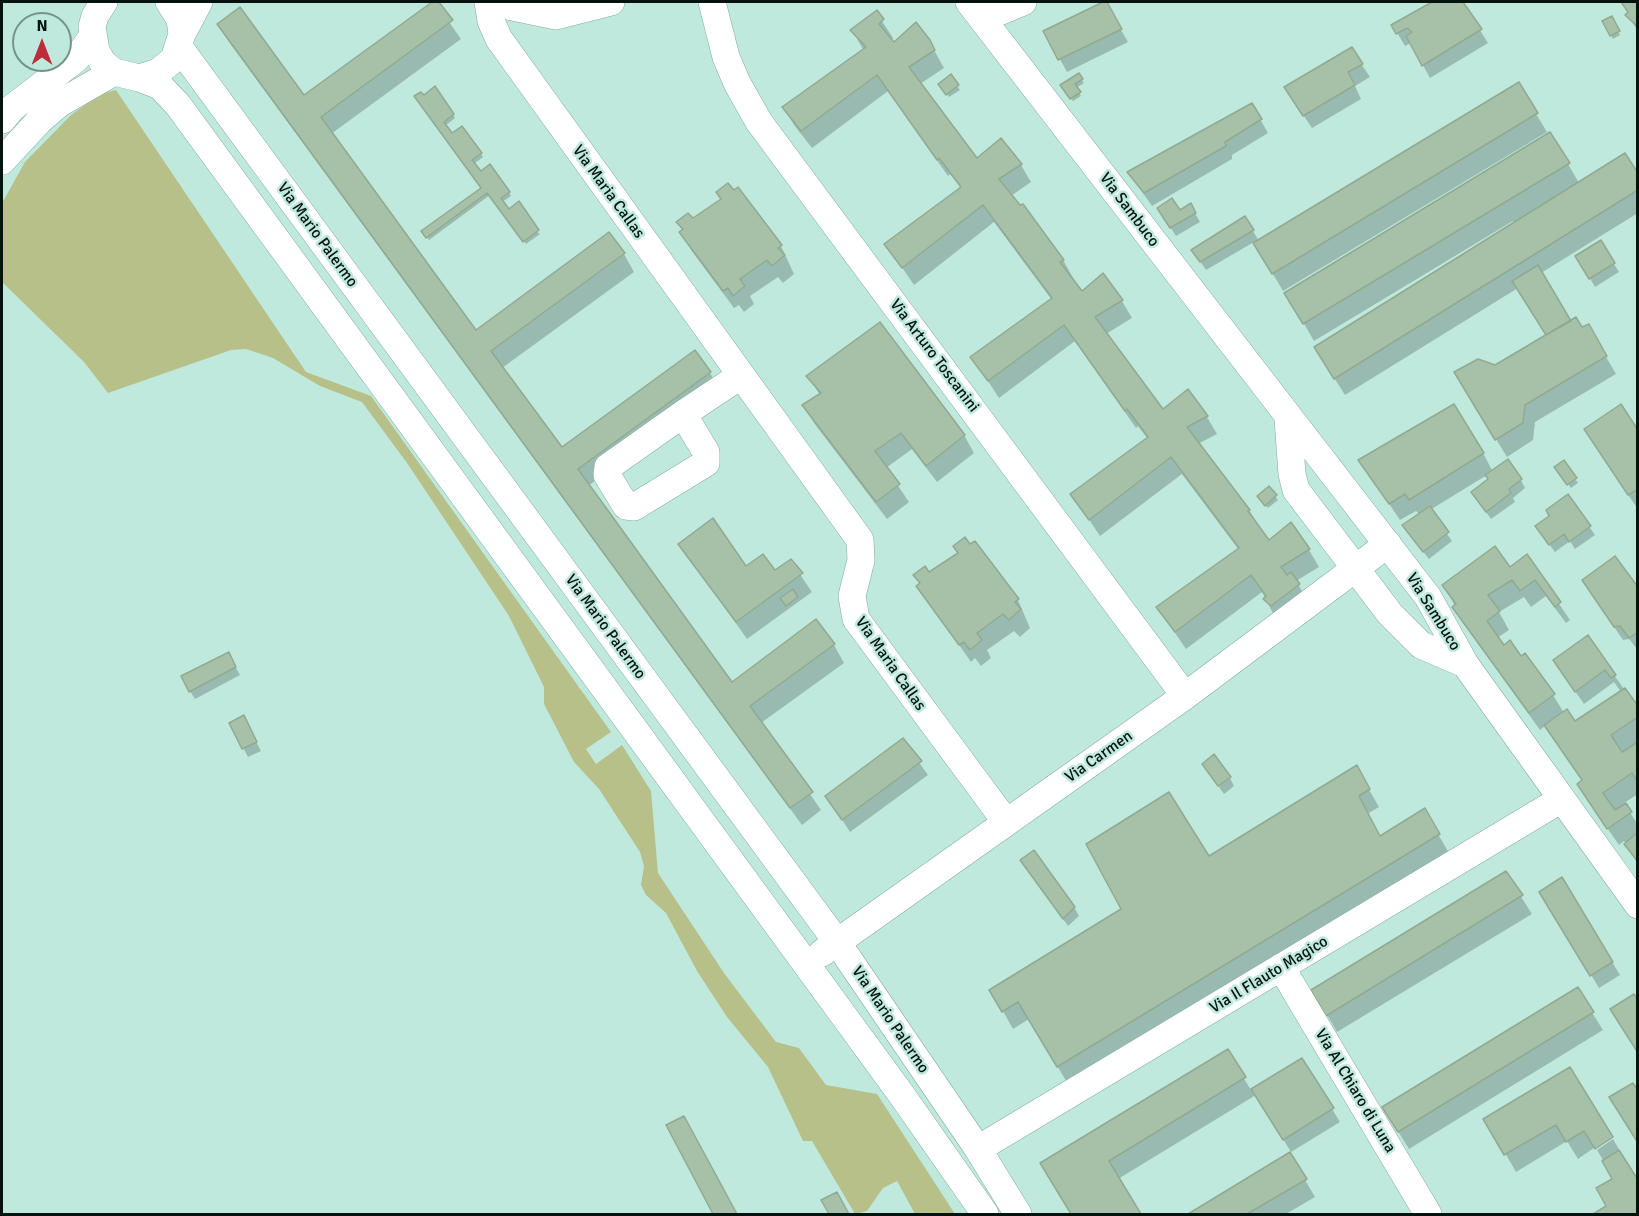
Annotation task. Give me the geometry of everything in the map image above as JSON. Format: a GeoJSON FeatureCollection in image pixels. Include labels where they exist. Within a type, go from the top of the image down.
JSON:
{"type":"FeatureCollection","features":[{"type":"Feature","properties":{"kind":"street","name":"Via Mario Palermo"},"geometry":{"type":"LineString","coordinates":[[169,2],[180,19],[181,40],[837,942],[978,1149],[1018,1215]]}},
{"type":"Feature","properties":{"kind":"street"},"geometry":{"type":"LineString","coordinates":[[2,176],[8,154],[60,103],[127,75],[164,69],[199,2]]}},
{"type":"Feature","properties":{"kind":"street","name":"Via Maria Callas"},"geometry":{"type":"LineString","coordinates":[[488,2],[491,21],[499,39],[860,540],[861,560],[852,596],[852,607],[859,624],[1006,822]]}},
{"type":"Feature","properties":{"kind":"street"},"geometry":{"type":"LineString","coordinates":[[500,2],[508,6],[556,16],[611,2]]}},
{"type":"Feature","properties":{"kind":"street","name":"Via Arturo Toscanini"},"geometry":{"type":"LineString","coordinates":[[712,2],[726,57],[737,83],[759,122],[1185,696]]}},
{"type":"Feature","properties":{"kind":"street"},"geometry":{"type":"LineString","coordinates":[[976,10],[1023,2]]}},
{"type":"Feature","properties":{"kind":"street","name":"Via Sambuco"},"geometry":{"type":"LineString","coordinates":[[976,10],[1288,419],[1321,455],[1428,597],[1465,664],[1560,800],[1638,904]]}},
{"type":"Feature","properties":{"kind":"street"},"geometry":{"type":"LineString","coordinates":[[95,14],[99,57],[127,75]]}},
{"type":"Feature","properties":{"kind":"street"},"geometry":{"type":"LineString","coordinates":[[2,120],[12,108],[76,59],[95,14]]}},
{"type":"Feature","properties":{"kind":"street","name":"Via Mario Palermo"},"geometry":{"type":"LineString","coordinates":[[127,75],[160,86],[178,105],[806,964],[985,1215]]}},
{"type":"Feature","properties":{"kind":"street"},"geometry":{"type":"LineString","coordinates":[[683,414],[740,376]]}},
{"type":"Feature","properties":{"kind":"street","name":"Via Sambuco"},"geometry":{"type":"LineString","coordinates":[[1288,419],[1292,474],[1296,490],[1390,614],[1421,645],[1465,664]]}},
{"type":"Feature","properties":{"kind":"street","name":"Via Carmen"},"geometry":{"type":"LineString","coordinates":[[806,964],[1185,696],[1388,544]]}},
{"type":"Feature","properties":{"kind":"street","name":"Via Il Flauto Magico"},"geometry":{"type":"LineString","coordinates":[[978,1149],[1560,800]]}},
{"type":"Feature","properties":{"kind":"street","name":"Via Al Chiaro di Luna"},"geometry":{"type":"LineString","coordinates":[[1281,967],[1428,1215]]}},
{"type":"Feature","properties":{"kind":"green space"},"geometry":{"type":"Polygon","coordinates":[[[116,90],[306,372],[371,396],[611,732],[586,749],[596,764],[622,745],[651,791],[658,873],[724,973],[776,1042],[799,1048],[826,1085],[877,1094],[955,1214],[915,1214],[897,1181],[883,1188],[867,1211],[855,1214],[812,1141],[803,1141],[768,1067],[727,1017],[697,971],[666,913],[646,895],[641,885],[644,866],[640,852],[599,789],[574,762],[544,704],[544,687],[509,616],[407,463],[362,402],[320,386],[273,358],[246,349],[231,350],[108,393],[84,362],[2,282],[2,203],[25,162],[71,115],[100,94],[116,90]]]}},
{"type":"Feature","properties":{"kind":"building"},"geometry":{"type":"Polygon","coordinates":[[[432,2],[439,2],[453,20],[321,117],[476,330],[609,232],[625,253],[491,351],[562,447],[695,350],[711,372],[578,469],[732,682],[816,619],[835,644],[750,706],[813,792],[790,808],[217,24],[240,7],[304,95],[432,2]]]}},
{"type":"Feature","properties":{"kind":"building"},"geometry":{"type":"Polygon","coordinates":[[[1107,2],[1122,29],[1058,60],[1043,31],[1107,2]]]}},
{"type":"Feature","properties":{"kind":"building"},"geometry":{"type":"Polygon","coordinates":[[[1432,2],[1463,2],[1482,29],[1422,66],[1406,36],[1412,32],[1407,28],[1396,34],[1391,25],[1432,2]]]}},
{"type":"Feature","properties":{"kind":"building"},"geometry":{"type":"Polygon","coordinates":[[[1621,2],[1638,2],[1638,27],[1625,15],[1628,12],[1621,2]]]}},
{"type":"Feature","properties":{"kind":"building"},"geometry":{"type":"Polygon","coordinates":[[[877,10],[884,19],[879,24],[894,42],[916,22],[930,40],[935,50],[909,67],[977,158],[1001,138],[1022,164],[999,179],[1020,205],[1023,204],[1064,260],[1060,262],[1082,291],[1103,273],[1123,300],[1095,317],[1163,409],[1188,389],[1208,416],[1187,427],[1250,510],[1248,511],[1269,540],[1291,522],[1310,549],[1281,567],[1287,575],[1291,572],[1300,584],[1271,606],[1263,599],[1266,596],[1251,575],[1175,632],[1156,607],[1239,548],[1171,457],[1089,520],[1070,494],[1148,437],[1127,409],[1125,411],[1064,325],[988,381],[970,357],[1052,298],[983,205],[902,268],[884,244],[961,187],[939,158],[937,160],[877,75],[801,131],[782,107],[866,47],[850,30],[877,10]]]}},
{"type":"Feature","properties":{"kind":"building"},"geometry":{"type":"Polygon","coordinates":[[[1612,16],[1620,31],[1610,36],[1602,21],[1612,16]]]}},
{"type":"Feature","properties":{"kind":"building"},"geometry":{"type":"Polygon","coordinates":[[[1352,47],[1363,64],[1348,72],[1355,85],[1303,116],[1284,87],[1352,47]]]}},
{"type":"Feature","properties":{"kind":"building"},"geometry":{"type":"Polygon","coordinates":[[[1079,73],[1083,79],[1075,84],[1081,92],[1070,99],[1060,85],[1079,73]]]}},
{"type":"Feature","properties":{"kind":"building"},"geometry":{"type":"Polygon","coordinates":[[[951,74],[959,85],[946,95],[938,84],[951,74]]]}},
{"type":"Feature","properties":{"kind":"building"},"geometry":{"type":"Polygon","coordinates":[[[1519,82],[1538,113],[1272,274],[1253,243],[1519,82]]]}},
{"type":"Feature","properties":{"kind":"building"},"geometry":{"type":"Polygon","coordinates":[[[435,86],[454,114],[444,122],[452,133],[462,126],[482,153],[472,160],[481,171],[490,164],[510,192],[501,198],[509,209],[519,201],[539,230],[523,242],[487,193],[426,238],[421,231],[481,188],[414,96],[421,92],[424,95],[435,86]]]}},
{"type":"Feature","properties":{"kind":"building"},"geometry":{"type":"Polygon","coordinates":[[[1252,103],[1262,119],[1225,142],[1226,146],[1144,193],[1127,172],[1252,103]]]}},
{"type":"Feature","properties":{"kind":"building"},"geometry":{"type":"Polygon","coordinates":[[[1550,132],[1570,163],[1303,324],[1284,293],[1550,132]]]}},
{"type":"Feature","properties":{"kind":"building"},"geometry":{"type":"Polygon","coordinates":[[[1625,153],[1638,173],[1638,190],[1334,379],[1314,347],[1625,153]]]}},
{"type":"Feature","properties":{"kind":"building"},"geometry":{"type":"Polygon","coordinates":[[[728,183],[734,190],[738,187],[782,245],[778,248],[785,255],[772,266],[767,260],[740,279],[745,286],[733,296],[728,288],[723,291],[679,232],[683,229],[676,222],[688,213],[693,218],[721,199],[716,192],[728,183]]]}},
{"type":"Feature","properties":{"kind":"building"},"geometry":{"type":"Polygon","coordinates":[[[1172,198],[1180,210],[1191,203],[1196,213],[1170,228],[1157,208],[1172,198]]]}},
{"type":"Feature","properties":{"kind":"building"},"geometry":{"type":"Polygon","coordinates":[[[1245,216],[1254,230],[1200,262],[1191,250],[1245,216]]]}},
{"type":"Feature","properties":{"kind":"building"},"geometry":{"type":"Polygon","coordinates":[[[1601,240],[1615,263],[1589,279],[1575,256],[1601,240]]]}},
{"type":"Feature","properties":{"kind":"building"},"geometry":{"type":"Polygon","coordinates":[[[1538,265],[1571,321],[1546,335],[1512,281],[1538,265]]]}},
{"type":"Feature","properties":{"kind":"building"},"geometry":{"type":"Polygon","coordinates":[[[1576,317],[1582,327],[1589,324],[1607,356],[1525,405],[1523,423],[1495,440],[1454,372],[1478,359],[1495,365],[1576,317]]]}},
{"type":"Feature","properties":{"kind":"building"},"geometry":{"type":"Polygon","coordinates":[[[880,322],[965,435],[926,466],[901,433],[875,451],[900,484],[876,502],[802,405],[821,393],[806,376],[880,322]]]}},
{"type":"Feature","properties":{"kind":"building"},"geometry":{"type":"Polygon","coordinates":[[[1454,404],[1484,453],[1409,500],[1405,494],[1389,504],[1358,460],[1454,404]]]}},
{"type":"Feature","properties":{"kind":"building"},"geometry":{"type":"Polygon","coordinates":[[[1621,404],[1638,430],[1638,489],[1628,495],[1584,429],[1621,404]]]}},
{"type":"Feature","properties":{"kind":"building"},"geometry":{"type":"Polygon","coordinates":[[[1508,459],[1522,479],[1509,489],[1511,493],[1486,512],[1471,492],[1488,479],[1485,475],[1508,459]]]}},
{"type":"Feature","properties":{"kind":"building"},"geometry":{"type":"Polygon","coordinates":[[[1564,460],[1577,478],[1567,485],[1554,467],[1564,460]]]}},
{"type":"Feature","properties":{"kind":"building"},"geometry":{"type":"Polygon","coordinates":[[[1269,486],[1277,495],[1265,506],[1257,496],[1269,486]]]}},
{"type":"Feature","properties":{"kind":"building"},"geometry":{"type":"Polygon","coordinates":[[[1568,494],[1591,526],[1569,542],[1564,534],[1549,545],[1535,526],[1549,516],[1546,510],[1568,494]]]}},
{"type":"Feature","properties":{"kind":"building"},"geometry":{"type":"Polygon","coordinates":[[[1430,506],[1449,532],[1423,552],[1402,525],[1430,506]]]}},
{"type":"Feature","properties":{"kind":"building"},"geometry":{"type":"Polygon","coordinates":[[[713,518],[746,566],[763,554],[775,570],[791,559],[803,573],[736,622],[678,544],[713,518]]]}},
{"type":"Feature","properties":{"kind":"building"},"geometry":{"type":"Polygon","coordinates":[[[965,537],[970,544],[975,541],[1019,599],[1015,602],[1021,609],[1009,620],[1003,614],[977,633],[982,640],[970,650],[964,642],[959,645],[916,586],[920,583],[913,575],[925,566],[929,572],[958,553],[953,546],[965,537]]]}},
{"type":"Feature","properties":{"kind":"building"},"geometry":{"type":"Polygon","coordinates":[[[1495,546],[1510,567],[1527,554],[1561,602],[1555,607],[1535,580],[1520,591],[1512,580],[1488,595],[1500,611],[1487,621],[1504,645],[1510,640],[1521,656],[1525,653],[1555,694],[1529,713],[1452,607],[1456,604],[1442,585],[1495,546]]]}},
{"type":"Feature","properties":{"kind":"building"},"geometry":{"type":"Polygon","coordinates":[[[1615,556],[1638,587],[1638,632],[1629,638],[1620,626],[1614,627],[1582,580],[1615,556]]]}},
{"type":"Feature","properties":{"kind":"building"},"geometry":{"type":"Polygon","coordinates":[[[793,589],[798,597],[786,606],[780,598],[793,589]]]}},
{"type":"Feature","properties":{"kind":"building"},"geometry":{"type":"Polygon","coordinates":[[[1588,635],[1616,675],[1611,678],[1605,670],[1575,692],[1553,660],[1588,635]]]}},
{"type":"Feature","properties":{"kind":"building"},"geometry":{"type":"Polygon","coordinates":[[[229,652],[236,667],[189,692],[181,676],[229,652]]]}},
{"type":"Feature","properties":{"kind":"building"},"geometry":{"type":"Polygon","coordinates":[[[1625,688],[1638,706],[1638,717],[1611,735],[1622,752],[1638,742],[1638,782],[1632,773],[1603,793],[1615,810],[1626,803],[1632,812],[1607,829],[1577,784],[1582,780],[1544,725],[1567,709],[1575,721],[1625,688]]]}},
{"type":"Feature","properties":{"kind":"building"},"geometry":{"type":"Polygon","coordinates":[[[244,715],[257,742],[242,749],[229,723],[244,715]]]}},
{"type":"Feature","properties":{"kind":"building"},"geometry":{"type":"Polygon","coordinates":[[[903,738],[922,761],[842,820],[825,796],[903,738]]]}},
{"type":"Feature","properties":{"kind":"building"},"geometry":{"type":"Polygon","coordinates":[[[1214,754],[1231,777],[1218,786],[1202,764],[1214,754]]]}},
{"type":"Feature","properties":{"kind":"building"},"geometry":{"type":"Polygon","coordinates":[[[1357,765],[1370,789],[1359,796],[1380,836],[1425,808],[1440,834],[1057,1067],[1018,1002],[1002,1012],[989,990],[1121,909],[1086,844],[1169,792],[1209,856],[1357,765]]]}},
{"type":"Feature","properties":{"kind":"building"},"geometry":{"type":"Polygon","coordinates":[[[1638,832],[1638,862],[1624,844],[1638,832]]]}},
{"type":"Feature","properties":{"kind":"building"},"geometry":{"type":"Polygon","coordinates":[[[1034,850],[1075,907],[1063,919],[1020,860],[1034,850]]]}},
{"type":"Feature","properties":{"kind":"building"},"geometry":{"type":"Polygon","coordinates":[[[1506,871],[1523,895],[1326,1016],[1311,990],[1506,871]]]}},
{"type":"Feature","properties":{"kind":"building"},"geometry":{"type":"Polygon","coordinates":[[[1562,877],[1613,962],[1590,976],[1539,892],[1562,877]]]}},
{"type":"Feature","properties":{"kind":"building"},"geometry":{"type":"Polygon","coordinates":[[[1578,987],[1594,1012],[1398,1132],[1382,1107],[1578,987]]]}},
{"type":"Feature","properties":{"kind":"building"},"geometry":{"type":"Polygon","coordinates":[[[1634,994],[1638,1000],[1638,1053],[1610,1009],[1634,994]]]}},
{"type":"Feature","properties":{"kind":"building"},"geometry":{"type":"Polygon","coordinates":[[[1228,1049],[1246,1077],[1109,1161],[1141,1214],[1071,1214],[1040,1163],[1228,1049]]]}},
{"type":"Feature","properties":{"kind":"building"},"geometry":{"type":"Polygon","coordinates":[[[1302,1058],[1334,1108],[1283,1140],[1251,1089],[1302,1058]]]}},
{"type":"Feature","properties":{"kind":"building"},"geometry":{"type":"Polygon","coordinates":[[[1570,1067],[1613,1137],[1595,1149],[1584,1131],[1566,1142],[1556,1125],[1504,1155],[1483,1119],[1570,1067]]]}},
{"type":"Feature","properties":{"kind":"building"},"geometry":{"type":"Polygon","coordinates":[[[1633,1083],[1638,1091],[1638,1143],[1609,1097],[1633,1083]]]}},
{"type":"Feature","properties":{"kind":"building"},"geometry":{"type":"Polygon","coordinates":[[[684,1116],[737,1214],[713,1214],[666,1125],[684,1116]]]}},
{"type":"Feature","properties":{"kind":"building"},"geometry":{"type":"Polygon","coordinates":[[[1619,1150],[1638,1180],[1638,1214],[1593,1214],[1606,1206],[1596,1188],[1612,1179],[1602,1161],[1619,1150]]]}},
{"type":"Feature","properties":{"kind":"building"},"geometry":{"type":"Polygon","coordinates":[[[1290,1152],[1307,1179],[1247,1214],[1188,1214],[1290,1152]]]}},
{"type":"Feature","properties":{"kind":"building"},"geometry":{"type":"Polygon","coordinates":[[[837,1192],[849,1214],[829,1214],[821,1200],[837,1192]]]}}]}
